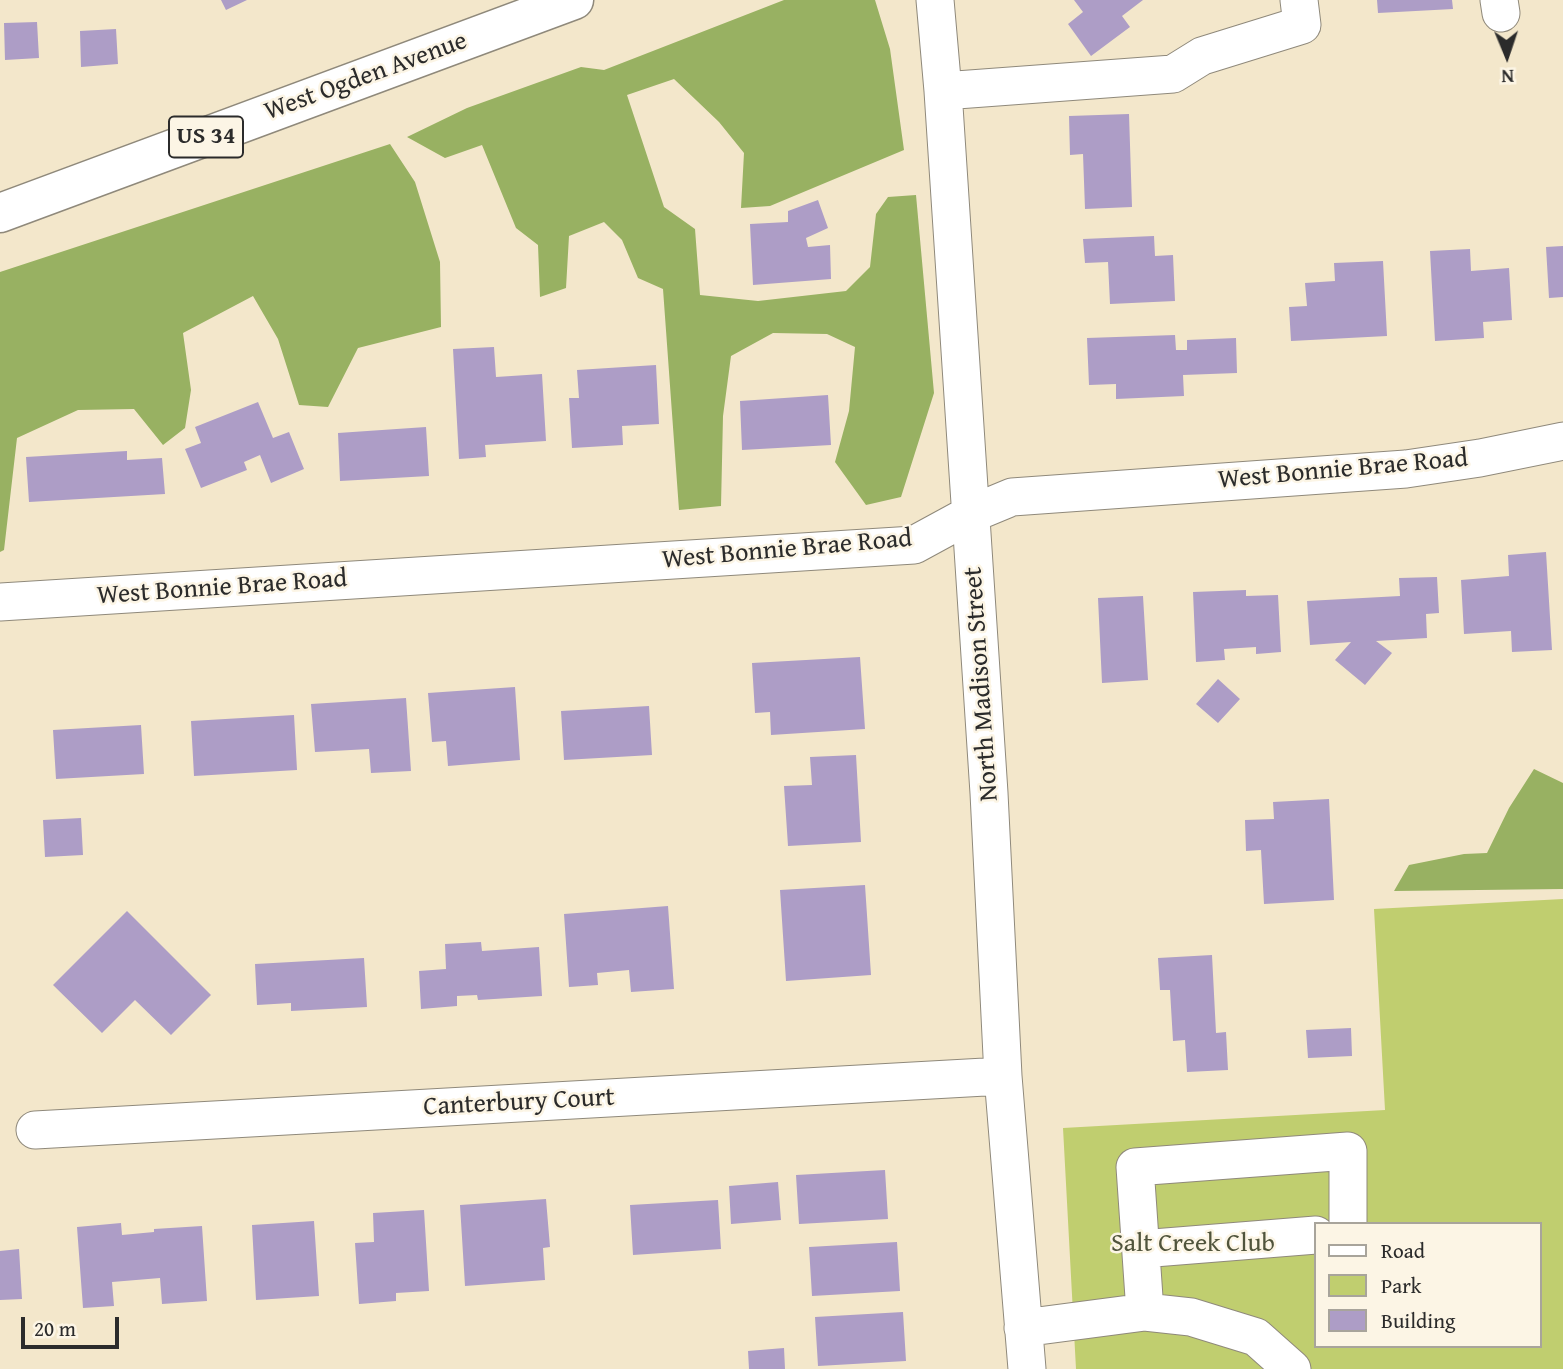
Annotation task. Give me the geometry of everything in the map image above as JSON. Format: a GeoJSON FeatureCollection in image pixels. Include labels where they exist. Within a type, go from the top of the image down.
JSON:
{"type":"FeatureCollection","features":[{"type":"Feature","properties":{"kind":"main road","name":"West Ogden Avenue"},"geometry":{"type":"LineString","coordinates":[[0,213],[574,0]]}},
{"type":"Feature","properties":{"kind":"street","name":"North Madison Street"},"geometry":{"type":"LineString","coordinates":[[934,0],[943,91],[989,793],[1003,1076],[1027,1369]]}},
{"type":"Feature","properties":{"kind":"street"},"geometry":{"type":"LineString","coordinates":[[943,91],[1173,74],[1202,56],[1302,25],[1298,0]]}},
{"type":"Feature","properties":{"kind":"street","name":"West Bonnie Brae Road"},"geometry":{"type":"LineString","coordinates":[[0,602],[914,545],[971,514],[1012,497],[1406,469],[1480,458],[1563,440]]}},
{"type":"Feature","properties":{"kind":"street","name":"Canterbury Court"},"geometry":{"type":"LineString","coordinates":[[35,1130],[1003,1076]]}},
{"type":"Feature","properties":{"kind":"street"},"geometry":{"type":"LineString","coordinates":[[1145,1312],[1135,1167],[1348,1150],[1348,1222]]}},
{"type":"Feature","properties":{"kind":"street"},"geometry":{"type":"LineString","coordinates":[[1141,1249],[1314,1235]]}},
{"type":"Feature","properties":{"kind":"street"},"geometry":{"type":"LineString","coordinates":[[1023,1328],[1145,1312],[1191,1317],[1256,1337],[1292,1369]]}},
{"type":"Feature","properties":{"kind":"green space"},"geometry":{"type":"Polygon","coordinates":[[[784,0],[875,0],[890,49],[904,150],[770,206],[741,208],[744,153],[719,122],[674,79],[627,95],[664,207],[695,229],[700,295],[758,301],[846,291],[870,267],[876,214],[888,197],[916,195],[934,393],[901,497],[866,505],[835,462],[849,411],[855,347],[827,334],[773,333],[731,356],[723,416],[721,506],[679,510],[663,289],[638,278],[622,240],[604,222],[569,236],[566,288],[540,297],[538,245],[516,228],[482,145],[445,158],[407,137],[467,108],[581,67],[604,70],[784,0]]]}},
{"type":"Feature","properties":{"kind":"green space"},"geometry":{"type":"Polygon","coordinates":[[[390,144],[415,182],[440,262],[441,327],[358,348],[328,407],[299,405],[278,339],[253,296],[183,333],[191,390],[185,428],[163,445],[134,409],[78,410],[17,438],[4,550],[0,552],[0,272],[390,144]]]}},
{"type":"Feature","properties":{"kind":"green space"},"geometry":{"type":"Polygon","coordinates":[[[1534,769],[1563,783],[1563,889],[1394,891],[1409,865],[1464,854],[1487,853],[1509,808],[1534,769]]]}},
{"type":"Feature","properties":{"kind":"green space","name":"Salt Creek Club"},"geometry":{"type":"Polygon","coordinates":[[[1563,899],[1563,1369],[1076,1369],[1063,1128],[1385,1110],[1374,909],[1563,899]]]}},
{"type":"Feature","properties":{"kind":"building"},"geometry":{"type":"Polygon","coordinates":[[[221,0],[247,0],[226,10],[221,0]]]}},
{"type":"Feature","properties":{"kind":"building"},"geometry":{"type":"Polygon","coordinates":[[[1074,0],[1143,0],[1122,16],[1130,27],[1091,56],[1068,24],[1083,12],[1074,0]]]}},
{"type":"Feature","properties":{"kind":"building"},"geometry":{"type":"Polygon","coordinates":[[[1377,0],[1452,0],[1453,9],[1378,13],[1377,0]]]}},
{"type":"Feature","properties":{"kind":"building"},"geometry":{"type":"Polygon","coordinates":[[[37,22],[39,58],[5,60],[4,23],[37,22]]]}},
{"type":"Feature","properties":{"kind":"building"},"geometry":{"type":"Polygon","coordinates":[[[116,29],[118,64],[81,67],[80,31],[116,29]]]}},
{"type":"Feature","properties":{"kind":"building"},"geometry":{"type":"Polygon","coordinates":[[[1129,114],[1132,207],[1085,209],[1083,154],[1070,155],[1069,116],[1129,114]]]}},
{"type":"Feature","properties":{"kind":"building"},"geometry":{"type":"Polygon","coordinates":[[[818,200],[828,228],[806,238],[808,247],[830,245],[831,279],[753,285],[750,224],[788,222],[788,211],[818,200]]]}},
{"type":"Feature","properties":{"kind":"building"},"geometry":{"type":"Polygon","coordinates":[[[1154,236],[1155,256],[1173,255],[1175,301],[1110,304],[1108,262],[1085,263],[1083,239],[1154,236]]]}},
{"type":"Feature","properties":{"kind":"building"},"geometry":{"type":"Polygon","coordinates":[[[1563,246],[1563,297],[1549,298],[1546,247],[1563,246]]]}},
{"type":"Feature","properties":{"kind":"building"},"geometry":{"type":"Polygon","coordinates":[[[1470,249],[1471,271],[1509,268],[1512,320],[1483,322],[1484,338],[1435,341],[1430,251],[1470,249]]]}},
{"type":"Feature","properties":{"kind":"building"},"geometry":{"type":"Polygon","coordinates":[[[1383,261],[1387,336],[1291,341],[1289,307],[1307,306],[1305,283],[1335,281],[1334,263],[1383,261]]]}},
{"type":"Feature","properties":{"kind":"building"},"geometry":{"type":"Polygon","coordinates":[[[1175,335],[1176,350],[1187,350],[1187,340],[1236,338],[1237,373],[1183,375],[1184,396],[1116,399],[1116,384],[1089,385],[1087,338],[1175,335]]]}},
{"type":"Feature","properties":{"kind":"building"},"geometry":{"type":"Polygon","coordinates":[[[494,347],[496,377],[542,374],[546,441],[485,445],[486,457],[459,459],[453,349],[494,347]]]}},
{"type":"Feature","properties":{"kind":"building"},"geometry":{"type":"Polygon","coordinates":[[[656,365],[659,424],[622,426],[623,445],[572,448],[569,398],[579,398],[577,370],[656,365]]]}},
{"type":"Feature","properties":{"kind":"building"},"geometry":{"type":"Polygon","coordinates":[[[828,395],[831,445],[742,450],[740,401],[828,395]]]}},
{"type":"Feature","properties":{"kind":"building"},"geometry":{"type":"Polygon","coordinates":[[[258,402],[273,438],[289,432],[304,469],[271,483],[260,455],[244,462],[247,470],[201,488],[185,449],[201,443],[195,427],[258,402]]]}},
{"type":"Feature","properties":{"kind":"building"},"geometry":{"type":"Polygon","coordinates":[[[426,427],[429,476],[340,481],[338,433],[426,427]]]}},
{"type":"Feature","properties":{"kind":"building"},"geometry":{"type":"Polygon","coordinates":[[[127,451],[127,460],[162,458],[165,494],[29,502],[26,457],[127,451]]]}},
{"type":"Feature","properties":{"kind":"building"},"geometry":{"type":"Polygon","coordinates":[[[1546,552],[1552,650],[1512,652],[1511,631],[1464,634],[1461,580],[1509,576],[1508,555],[1546,552]]]}},
{"type":"Feature","properties":{"kind":"building"},"geometry":{"type":"Polygon","coordinates":[[[1437,577],[1439,613],[1426,614],[1427,638],[1376,641],[1392,653],[1365,685],[1335,660],[1351,642],[1310,645],[1307,601],[1400,596],[1399,578],[1437,577]]]}},
{"type":"Feature","properties":{"kind":"building"},"geometry":{"type":"Polygon","coordinates":[[[1246,590],[1246,596],[1278,595],[1281,652],[1256,654],[1256,647],[1224,649],[1225,660],[1196,662],[1193,592],[1246,590]]]}},
{"type":"Feature","properties":{"kind":"building"},"geometry":{"type":"Polygon","coordinates":[[[1143,596],[1148,680],[1102,683],[1098,598],[1143,596]]]}},
{"type":"Feature","properties":{"kind":"building"},"geometry":{"type":"Polygon","coordinates":[[[860,657],[865,729],[771,735],[770,712],[755,713],[752,663],[860,657]]]}},
{"type":"Feature","properties":{"kind":"building"},"geometry":{"type":"Polygon","coordinates":[[[1218,679],[1240,699],[1218,723],[1196,704],[1218,679]]]}},
{"type":"Feature","properties":{"kind":"building"},"geometry":{"type":"Polygon","coordinates":[[[515,687],[520,760],[448,766],[446,741],[432,742],[428,693],[515,687]]]}},
{"type":"Feature","properties":{"kind":"building"},"geometry":{"type":"Polygon","coordinates":[[[406,698],[411,771],[371,773],[369,749],[315,752],[311,704],[406,698]]]}},
{"type":"Feature","properties":{"kind":"building"},"geometry":{"type":"Polygon","coordinates":[[[649,706],[652,755],[564,760],[561,711],[649,706]]]}},
{"type":"Feature","properties":{"kind":"building"},"geometry":{"type":"Polygon","coordinates":[[[294,715],[297,770],[194,776],[191,721],[294,715]]]}},
{"type":"Feature","properties":{"kind":"building"},"geometry":{"type":"Polygon","coordinates":[[[141,725],[144,774],[56,779],[53,730],[141,725]]]}},
{"type":"Feature","properties":{"kind":"building"},"geometry":{"type":"Polygon","coordinates":[[[856,755],[861,842],[788,846],[784,786],[812,785],[810,757],[856,755]]]}},
{"type":"Feature","properties":{"kind":"building"},"geometry":{"type":"Polygon","coordinates":[[[1329,799],[1334,900],[1264,904],[1261,850],[1246,851],[1245,820],[1274,819],[1273,802],[1329,799]]]}},
{"type":"Feature","properties":{"kind":"building"},"geometry":{"type":"Polygon","coordinates":[[[81,818],[83,855],[45,857],[43,820],[81,818]]]}},
{"type":"Feature","properties":{"kind":"building"},"geometry":{"type":"Polygon","coordinates":[[[865,885],[871,975],[786,981],[780,890],[865,885]]]}},
{"type":"Feature","properties":{"kind":"building"},"geometry":{"type":"Polygon","coordinates":[[[668,906],[674,989],[631,992],[629,970],[597,973],[598,985],[569,987],[564,914],[668,906]]]}},
{"type":"Feature","properties":{"kind":"building"},"geometry":{"type":"Polygon","coordinates":[[[127,911],[211,995],[171,1035],[135,1000],[102,1033],[53,985],[127,911]]]}},
{"type":"Feature","properties":{"kind":"building"},"geometry":{"type":"Polygon","coordinates":[[[481,942],[482,951],[539,947],[542,996],[478,1000],[477,995],[457,996],[457,1006],[421,1009],[419,971],[446,969],[445,944],[481,942]]]}},
{"type":"Feature","properties":{"kind":"building"},"geometry":{"type":"Polygon","coordinates":[[[1212,955],[1216,1033],[1226,1032],[1228,1070],[1187,1072],[1185,1040],[1173,1041],[1170,990],[1160,990],[1158,958],[1212,955]]]}},
{"type":"Feature","properties":{"kind":"building"},"geometry":{"type":"Polygon","coordinates":[[[364,958],[367,1007],[291,1011],[291,1003],[257,1005],[255,964],[364,958]]]}},
{"type":"Feature","properties":{"kind":"building"},"geometry":{"type":"Polygon","coordinates":[[[1351,1028],[1352,1056],[1308,1058],[1306,1030],[1351,1028]]]}},
{"type":"Feature","properties":{"kind":"building"},"geometry":{"type":"Polygon","coordinates":[[[885,1170],[888,1219],[799,1224],[796,1175],[885,1170]]]}},
{"type":"Feature","properties":{"kind":"building"},"geometry":{"type":"Polygon","coordinates":[[[778,1182],[781,1220],[731,1224],[729,1186],[778,1182]]]}},
{"type":"Feature","properties":{"kind":"building"},"geometry":{"type":"Polygon","coordinates":[[[546,1199],[550,1247],[543,1248],[545,1280],[465,1286],[460,1205],[546,1199]]]}},
{"type":"Feature","properties":{"kind":"building"},"geometry":{"type":"Polygon","coordinates":[[[718,1200],[721,1249],[633,1255],[630,1205],[718,1200]]]}},
{"type":"Feature","properties":{"kind":"building"},"geometry":{"type":"Polygon","coordinates":[[[424,1210],[429,1291],[396,1293],[396,1301],[359,1304],[355,1243],[374,1242],[373,1213],[424,1210]]]}},
{"type":"Feature","properties":{"kind":"building"},"geometry":{"type":"Polygon","coordinates":[[[314,1221],[319,1296],[256,1300],[252,1225],[314,1221]]]}},
{"type":"Feature","properties":{"kind":"building"},"geometry":{"type":"Polygon","coordinates":[[[121,1223],[122,1235],[154,1232],[154,1229],[202,1226],[207,1301],[162,1304],[160,1278],[112,1282],[114,1306],[83,1308],[77,1227],[121,1223]]]}},
{"type":"Feature","properties":{"kind":"building"},"geometry":{"type":"Polygon","coordinates":[[[897,1242],[900,1291],[812,1296],[809,1247],[897,1242]]]}},
{"type":"Feature","properties":{"kind":"building"},"geometry":{"type":"Polygon","coordinates":[[[19,1249],[22,1299],[0,1300],[0,1251],[19,1249]]]}},
{"type":"Feature","properties":{"kind":"building"},"geometry":{"type":"Polygon","coordinates":[[[903,1312],[906,1361],[818,1366],[815,1317],[903,1312]]]}},
{"type":"Feature","properties":{"kind":"building"},"geometry":{"type":"Polygon","coordinates":[[[784,1348],[785,1369],[749,1369],[748,1351],[784,1348]]]}}]}
